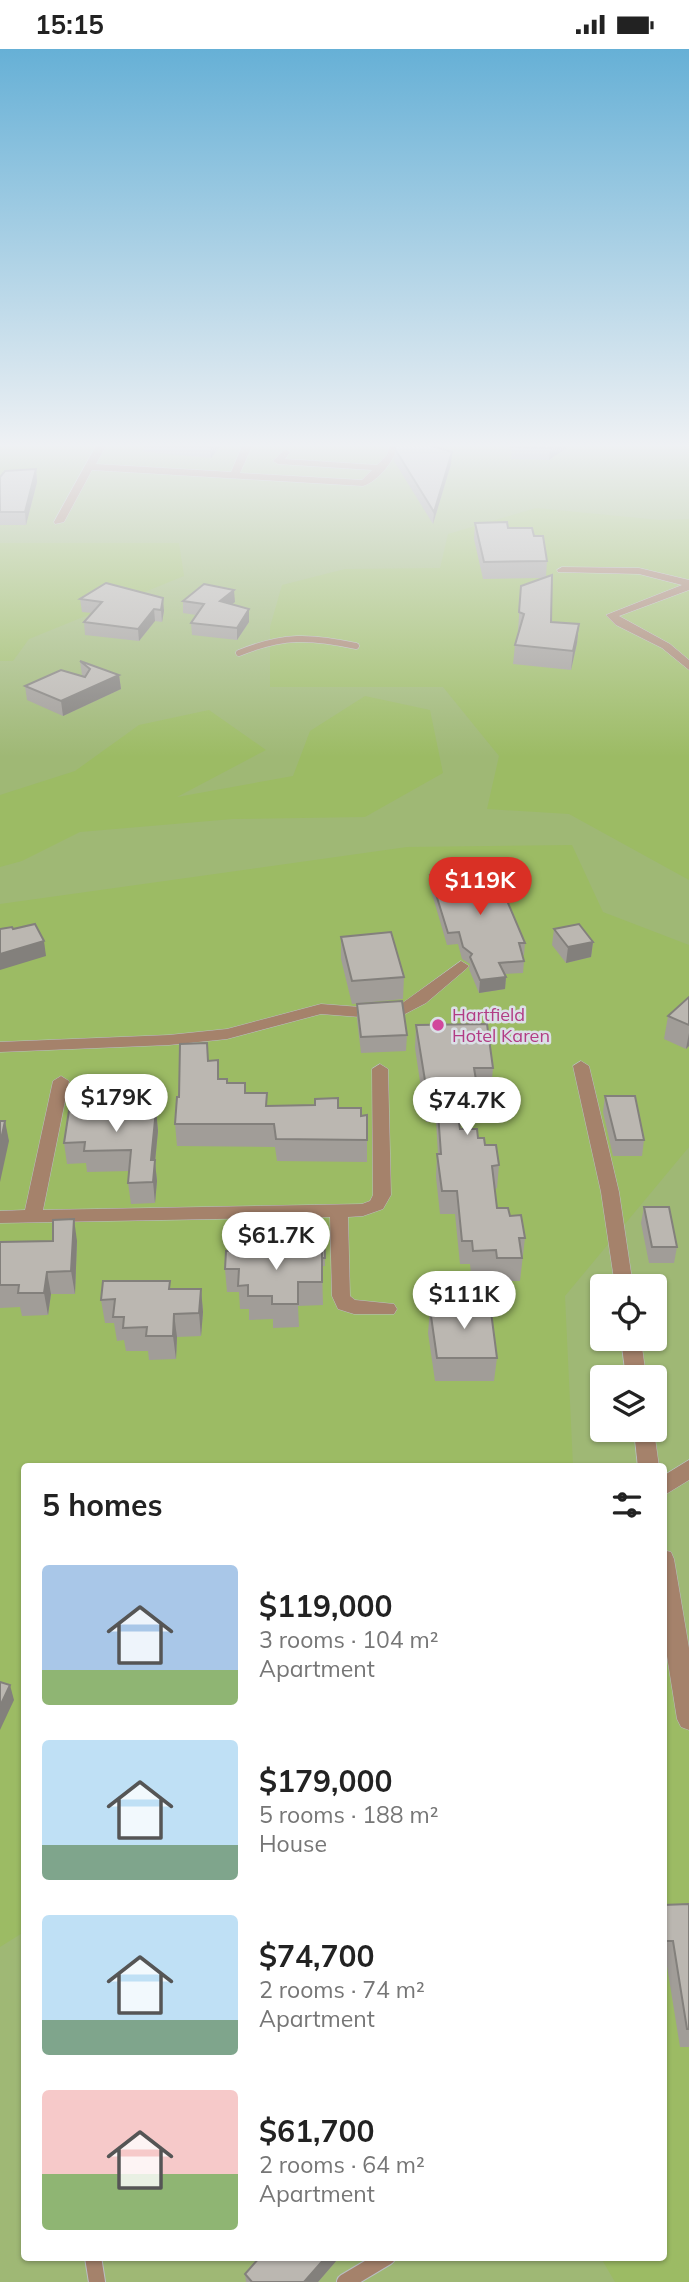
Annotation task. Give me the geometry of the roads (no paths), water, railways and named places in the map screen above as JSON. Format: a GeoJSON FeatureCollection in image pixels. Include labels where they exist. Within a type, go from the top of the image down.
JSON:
{"type":"FeatureCollection","features":[{"type":"Feature","properties":{"kind":"street"},"geometry":{"type":"LineString","coordinates":[[562,570],[639,571],[689,585]]}},
{"type":"Feature","properties":{"kind":"street"},"geometry":{"type":"LineString","coordinates":[[689,585],[612,615],[620,623],[666,646],[689,666]]}},
{"type":"Feature","properties":{"kind":"street"},"geometry":{"type":"LineString","coordinates":[[0,1047],[227,1034],[321,1009],[360,1012],[405,1009],[461,966]]}},
{"type":"Feature","properties":{"kind":"street"},"geometry":{"type":"LineString","coordinates":[[581,1066],[610,1192],[622,1274]]}},
{"type":"Feature","properties":{"kind":"street"},"geometry":{"type":"LineString","coordinates":[[0,1217],[340,1211],[363,1210],[377,1205],[382,1195],[380,1069]]}},
{"type":"Feature","properties":{"kind":"street"},"geometry":{"type":"LineString","coordinates":[[33,1216],[61,1081]]}},
{"type":"Feature","properties":{"kind":"street"},"geometry":{"type":"LineString","coordinates":[[340,1211],[341,1296],[345,1304],[354,1307],[387,1309]]}},
{"type":"Feature","properties":{"kind":"street"},"geometry":{"type":"LineString","coordinates":[[646,1442],[648,1463]]}},
{"type":"Feature","properties":{"kind":"street"},"geometry":{"type":"LineString","coordinates":[[667,1484],[689,1469]]}},
{"type":"Feature","properties":{"kind":"street"},"geometry":{"type":"LineString","coordinates":[[667,1584],[689,1719]]}},
{"type":"Feature","properties":{"kind":"lane"},"geometry":{"type":"LineString","coordinates":[[239,653],[276,638],[290,636],[356,646]]}},
{"type":"Feature","properties":{"kind":"lane"},"geometry":{"type":"LineString","coordinates":[[94,2261],[97,2282]]}},
{"type":"Feature","properties":{"kind":"lane"},"geometry":{"type":"LineString","coordinates":[[345,2282],[380,2261]]}},
{"type":"Feature","properties":{"kind":"place","name":"Hartfield Hotel Karen"},"geometry":{"type":"Point","coordinates":[438,1025]}}]}
